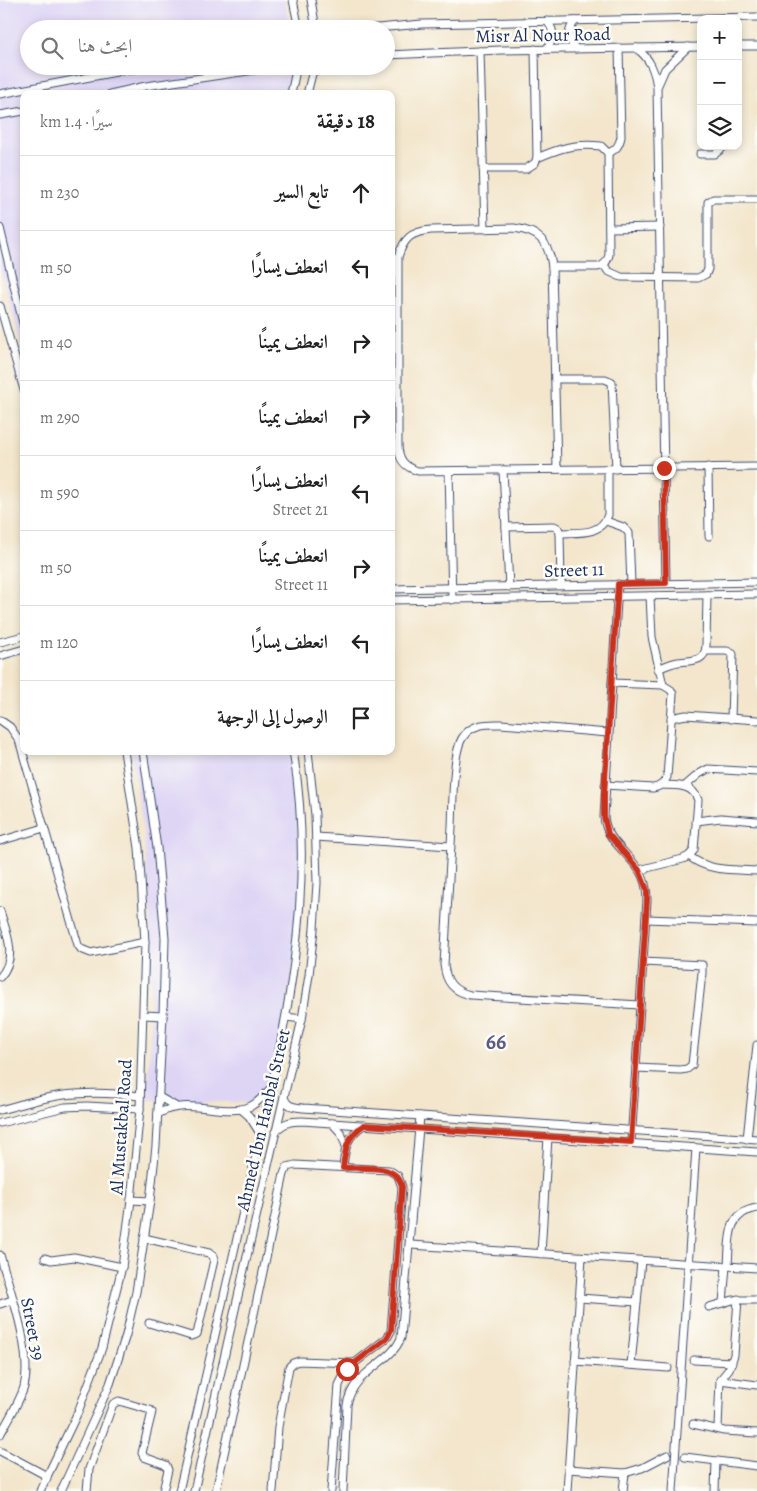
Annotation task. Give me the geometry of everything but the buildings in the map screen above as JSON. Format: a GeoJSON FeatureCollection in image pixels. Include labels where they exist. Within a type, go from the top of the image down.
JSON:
{"type":"FeatureCollection","features":[{"type":"Feature","properties":{"kind":"street"},"geometry":{"type":"LineString","coordinates":[[294,0],[297,20]]}},
{"type":"Feature","properties":{"kind":"street"},"geometry":{"type":"LineString","coordinates":[[311,0],[314,20]]}},
{"type":"Feature","properties":{"kind":"street","name":"Misr Al Nour Road"},"geometry":{"type":"LineString","coordinates":[[395,26],[422,24],[757,17]]}},
{"type":"Feature","properties":{"kind":"street"},"geometry":{"type":"LineString","coordinates":[[546,49],[552,43],[554,35],[547,21]]}},
{"type":"Feature","properties":{"kind":"street"},"geometry":{"type":"LineString","coordinates":[[575,21],[570,28],[569,35],[570,43],[576,49]]}},
{"type":"Feature","properties":{"kind":"street"},"geometry":{"type":"LineString","coordinates":[[742,46],[757,46]]}},
{"type":"Feature","properties":{"kind":"street"},"geometry":{"type":"LineString","coordinates":[[657,88],[665,69],[688,47]]}},
{"type":"Feature","properties":{"kind":"street","name":"Misr Al Nour Road"},"geometry":{"type":"LineString","coordinates":[[395,55],[535,49],[697,47]]}},
{"type":"Feature","properties":{"kind":"street"},"geometry":{"type":"LineString","coordinates":[[608,153],[619,145],[621,137],[619,48]]}},
{"type":"Feature","properties":{"kind":"street"},"geometry":{"type":"LineString","coordinates":[[636,48],[645,54],[652,64],[657,88],[666,583]]}},
{"type":"Feature","properties":{"kind":"street"},"geometry":{"type":"LineString","coordinates":[[483,169],[526,169],[535,163],[537,158],[535,49]]}},
{"type":"Feature","properties":{"kind":"street"},"geometry":{"type":"LineString","coordinates":[[480,51],[485,229]]}},
{"type":"Feature","properties":{"kind":"street"},"geometry":{"type":"LineString","coordinates":[[36,90],[106,75]]}},
{"type":"Feature","properties":{"kind":"street"},"geometry":{"type":"LineString","coordinates":[[128,90],[221,75]]}},
{"type":"Feature","properties":{"kind":"street"},"geometry":{"type":"LineString","coordinates":[[292,90],[295,75]]}},
{"type":"Feature","properties":{"kind":"street"},"geometry":{"type":"LineString","coordinates":[[307,90],[312,75]]}},
{"type":"Feature","properties":{"kind":"street"},"geometry":{"type":"LineString","coordinates":[[0,94],[20,93]]}},
{"type":"Feature","properties":{"kind":"street"},"geometry":{"type":"LineString","coordinates":[[0,115],[20,112]]}},
{"type":"Feature","properties":{"kind":"street"},"geometry":{"type":"LineString","coordinates":[[537,158],[571,146],[601,146],[608,153],[608,260],[604,265],[598,267],[552,267]]}},
{"type":"Feature","properties":{"kind":"street"},"geometry":{"type":"LineString","coordinates":[[700,154],[715,154],[720,150]]}},
{"type":"Feature","properties":{"kind":"street"},"geometry":{"type":"LineString","coordinates":[[604,265],[614,275],[621,278],[698,278],[706,274],[708,269],[708,205],[710,200],[757,199]]}},
{"type":"Feature","properties":{"kind":"street"},"geometry":{"type":"LineString","coordinates":[[609,228],[660,227]]}},
{"type":"Feature","properties":{"kind":"street"},"geometry":{"type":"LineString","coordinates":[[0,228],[20,310]]}},
{"type":"Feature","properties":{"kind":"street"},"geometry":{"type":"LineString","coordinates":[[558,469],[552,267],[551,255],[546,244],[536,234],[514,228],[419,231],[409,237],[402,246],[398,257],[395,350],[398,452],[400,459],[411,469],[418,471],[449,471],[757,467]]}},
{"type":"Feature","properties":{"kind":"street"},"geometry":{"type":"LineString","coordinates":[[0,306],[20,376]]}},
{"type":"Feature","properties":{"kind":"street"},"geometry":{"type":"LineString","coordinates":[[555,379],[605,379],[612,382],[612,469],[606,521],[595,530],[560,532]]}},
{"type":"Feature","properties":{"kind":"street"},"geometry":{"type":"LineString","coordinates":[[708,467],[709,536]]}},
{"type":"Feature","properties":{"kind":"street"},"geometry":{"type":"LineString","coordinates":[[504,470],[509,587]]}},
{"type":"Feature","properties":{"kind":"street"},"geometry":{"type":"LineString","coordinates":[[449,471],[452,600]]}},
{"type":"Feature","properties":{"kind":"street"},"geometry":{"type":"LineString","coordinates":[[606,521],[623,527],[629,533],[631,584]]}},
{"type":"Feature","properties":{"kind":"street"},"geometry":{"type":"LineString","coordinates":[[506,527],[554,526],[558,528],[560,532],[561,586]]}},
{"type":"Feature","properties":{"kind":"street","name":"Street 11"},"geometry":{"type":"LineString","coordinates":[[395,589],[757,582]]}},
{"type":"Feature","properties":{"kind":"street"},"geometry":{"type":"LineString","coordinates":[[618,584],[604,817],[608,834],[639,870],[647,890],[631,1142]]}},
{"type":"Feature","properties":{"kind":"street","name":"Street 11"},"geometry":{"type":"LineString","coordinates":[[395,600],[757,594]]}},
{"type":"Feature","properties":{"kind":"street"},"geometry":{"type":"LineString","coordinates":[[658,669],[674,663],[696,661],[706,651],[707,595]]}},
{"type":"Feature","properties":{"kind":"street"},"geometry":{"type":"LineString","coordinates":[[650,596],[652,637],[663,684]]}},
{"type":"Feature","properties":{"kind":"street"},"geometry":{"type":"LineString","coordinates":[[0,642],[20,637]]}},
{"type":"Feature","properties":{"kind":"street"},"geometry":{"type":"LineString","coordinates":[[0,656],[20,649]]}},
{"type":"Feature","properties":{"kind":"street"},"geometry":{"type":"LineString","coordinates":[[706,651],[727,651],[733,654],[730,718]]}},
{"type":"Feature","properties":{"kind":"street"},"geometry":{"type":"LineString","coordinates":[[612,683],[663,684],[668,686],[673,694],[667,778],[662,785]]}},
{"type":"Feature","properties":{"kind":"street"},"geometry":{"type":"LineString","coordinates":[[671,718],[686,715],[757,720]]}},
{"type":"Feature","properties":{"kind":"street"},"geometry":{"type":"LineString","coordinates":[[0,720],[10,727],[20,747]]}},
{"type":"Feature","properties":{"kind":"street"},"geometry":{"type":"LineString","coordinates":[[608,733],[484,724],[468,731],[462,738],[459,746],[454,788],[444,965],[445,977],[451,987],[460,993],[470,995],[640,1005]]}},
{"type":"Feature","properties":{"kind":"street"},"geometry":{"type":"LineString","coordinates":[[22,755],[76,938],[81,949],[91,953],[144,942]]}},
{"type":"Feature","properties":{"kind":"street","name":"Al Mustakbal Road"},"geometry":{"type":"LineString","coordinates":[[40,1491],[73,1423],[96,1367],[106,1336],[122,1267],[131,1200],[140,1109],[144,1016],[144,942],[138,840],[125,755]]}},
{"type":"Feature","properties":{"kind":"street","name":"Al Mustakbal Road"},"geometry":{"type":"LineString","coordinates":[[64,1490],[118,1360],[136,1292],[150,1201],[158,1114],[165,938],[163,895],[144,755]]}},
{"type":"Feature","properties":{"kind":"street","name":"Ahmed Ibn Hanbal Street"},"geometry":{"type":"LineString","coordinates":[[179,1491],[261,1135],[295,966],[302,862],[300,811],[293,755]]}},
{"type":"Feature","properties":{"kind":"street","name":"Ahmed Ibn Hanbal Street"},"geometry":{"type":"LineString","coordinates":[[194,1491],[302,1019],[309,975],[314,929],[316,837],[308,755]]}},
{"type":"Feature","properties":{"kind":"street"},"geometry":{"type":"LineString","coordinates":[[684,786],[708,769],[757,772]]}},
{"type":"Feature","properties":{"kind":"street"},"geometry":{"type":"LineString","coordinates":[[605,785],[653,788],[662,785],[684,786],[691,789],[698,800],[694,850],[690,856],[639,870]]}},
{"type":"Feature","properties":{"kind":"street"},"geometry":{"type":"LineString","coordinates":[[696,822],[721,818],[757,821]]}},
{"type":"Feature","properties":{"kind":"street"},"geometry":{"type":"LineString","coordinates":[[0,841],[44,828]]}},
{"type":"Feature","properties":{"kind":"street"},"geometry":{"type":"LineString","coordinates":[[316,837],[450,846]]}},
{"type":"Feature","properties":{"kind":"street"},"geometry":{"type":"LineString","coordinates":[[690,856],[704,866],[757,871]]}},
{"type":"Feature","properties":{"kind":"street"},"geometry":{"type":"LineString","coordinates":[[0,911],[9,941],[10,955],[6,969],[0,977]]}},
{"type":"Feature","properties":{"kind":"street"},"geometry":{"type":"LineString","coordinates":[[646,918],[757,923]]}},
{"type":"Feature","properties":{"kind":"street"},"geometry":{"type":"LineString","coordinates":[[636,1068],[680,1070],[687,1069],[692,1065],[702,974],[702,965],[643,962]]}},
{"type":"Feature","properties":{"kind":"street"},"geometry":{"type":"LineString","coordinates":[[144,1016],[163,1016]]}},
{"type":"Feature","properties":{"kind":"street"},"geometry":{"type":"LineString","coordinates":[[286,1017],[302,1019]]}},
{"type":"Feature","properties":{"kind":"street"},"geometry":{"type":"LineString","coordinates":[[747,1138],[757,1045]]}},
{"type":"Feature","properties":{"kind":"street"},"geometry":{"type":"LineString","coordinates":[[158,1114],[175,1106],[241,1109],[255,1104],[271,1088]]}},
{"type":"Feature","properties":{"kind":"street"},"geometry":{"type":"LineString","coordinates":[[0,1110],[42,1099],[71,1095],[114,1094],[140,1096]]}},
{"type":"Feature","properties":{"kind":"street"},"geometry":{"type":"LineString","coordinates":[[159,1096],[175,1106]]}},
{"type":"Feature","properties":{"kind":"street"},"geometry":{"type":"LineString","coordinates":[[284,1097],[285,1101],[292,1107],[303,1108],[757,1139]]}},
{"type":"Feature","properties":{"kind":"street"},"geometry":{"type":"LineString","coordinates":[[0,1122],[65,1107],[97,1106],[140,1109]]}},
{"type":"Feature","properties":{"kind":"street"},"geometry":{"type":"LineString","coordinates":[[302,1121],[303,1108]]}},
{"type":"Feature","properties":{"kind":"street"},"geometry":{"type":"LineString","coordinates":[[241,1109],[249,1116],[261,1135]]}},
{"type":"Feature","properties":{"kind":"street"},"geometry":{"type":"LineString","coordinates":[[343,1491],[348,1399],[357,1382],[396,1347],[402,1338],[420,1116]]}},
{"type":"Feature","properties":{"kind":"street"},"geometry":{"type":"LineString","coordinates":[[275,1132],[289,1122],[302,1121],[757,1152]]}},
{"type":"Feature","properties":{"kind":"street"},"geometry":{"type":"LineString","coordinates":[[332,1123],[341,1133],[346,1146]]}},
{"type":"Feature","properties":{"kind":"street"},"geometry":{"type":"LineString","coordinates":[[343,1168],[346,1146],[351,1136],[364,1125]]}},
{"type":"Feature","properties":{"kind":"street"},"geometry":{"type":"LineString","coordinates":[[541,1254],[548,1137]]}},
{"type":"Feature","properties":{"kind":"street"},"geometry":{"type":"LineString","coordinates":[[673,1491],[696,1148]]}},
{"type":"Feature","properties":{"kind":"street"},"geometry":{"type":"LineString","coordinates":[[216,1491],[285,1171],[288,1167],[295,1165],[389,1170],[398,1176],[402,1187],[391,1330],[387,1338],[354,1363],[342,1377],[339,1385],[331,1491]]}},
{"type":"Feature","properties":{"kind":"street"},"geometry":{"type":"LineString","coordinates":[[131,1200],[150,1201]]}},
{"type":"Feature","properties":{"kind":"street"},"geometry":{"type":"LineString","coordinates":[[723,1303],[731,1228],[744,1212],[757,1208]]}},
{"type":"Feature","properties":{"kind":"street"},"geometry":{"type":"LineString","coordinates":[[144,1238],[209,1253],[213,1256],[214,1260],[197,1334],[191,1336],[149,1324]]}},
{"type":"Feature","properties":{"kind":"street"},"geometry":{"type":"LineString","coordinates":[[411,1245],[757,1268]]}},
{"type":"Feature","properties":{"kind":"street"},"geometry":{"type":"LineString","coordinates":[[235,1249],[248,1252]]}},
{"type":"Feature","properties":{"kind":"street","name":"Street 39"},"geometry":{"type":"LineString","coordinates":[[0,1255],[24,1346],[26,1375],[22,1391],[0,1435]]}},
{"type":"Feature","properties":{"kind":"street"},"geometry":{"type":"LineString","coordinates":[[45,1258],[51,1260],[68,1256],[80,1257],[122,1267]]}},
{"type":"Feature","properties":{"kind":"street"},"geometry":{"type":"LineString","coordinates":[[567,1491],[582,1257]]}},
{"type":"Feature","properties":{"kind":"street"},"geometry":{"type":"LineString","coordinates":[[631,1365],[642,1261]]}},
{"type":"Feature","properties":{"kind":"street"},"geometry":{"type":"LineString","coordinates":[[579,1298],[638,1302]]}},
{"type":"Feature","properties":{"kind":"street"},"geometry":{"type":"LineString","coordinates":[[718,1428],[720,1380],[732,1362],[738,1299]]}},
{"type":"Feature","properties":{"kind":"street"},"geometry":{"type":"LineString","coordinates":[[709,1307],[738,1299],[757,1300]]}},
{"type":"Feature","properties":{"kind":"street"},"geometry":{"type":"LineString","coordinates":[[0,1304],[12,1300]]}},
{"type":"Feature","properties":{"kind":"street"},"geometry":{"type":"LineString","coordinates":[[694,1360],[732,1362]]}},
{"type":"Feature","properties":{"kind":"street"},"geometry":{"type":"LineString","coordinates":[[273,1491],[278,1427],[290,1367],[293,1363],[299,1361],[354,1363]]}},
{"type":"Feature","properties":{"kind":"street"},"geometry":{"type":"LineString","coordinates":[[575,1361],[668,1368]]}},
{"type":"Feature","properties":{"kind":"street"},"geometry":{"type":"LineString","coordinates":[[720,1380],[757,1384]]}},
{"type":"Feature","properties":{"kind":"street"},"geometry":{"type":"LineString","coordinates":[[87,1491],[88,1468],[113,1404],[119,1401],[152,1412],[142,1452],[144,1457],[166,1465],[168,1470],[163,1491]]}},
{"type":"Feature","properties":{"kind":"street"},"geometry":{"type":"LineString","coordinates":[[692,1424],[718,1428],[724,1431],[757,1433]]}},
{"type":"Feature","properties":{"kind":"street"},"geometry":{"type":"LineString","coordinates":[[0,1451],[46,1476],[47,1479]]}},
{"type":"Feature","properties":{"kind":"street"},"geometry":{"type":"LineString","coordinates":[[568,1469],[625,1473],[642,1468],[667,1455]]}},
{"type":"Feature","properties":{"kind":"street"},"geometry":{"type":"LineString","coordinates":[[685,1457],[757,1466]]}},
{"type":"Feature","properties":{"kind":"street"},"geometry":{"type":"LineString","coordinates":[[715,1491],[716,1461]]}},
{"type":"Feature","properties":{"kind":"street"},"geometry":{"type":"LineString","coordinates":[[624,1491],[625,1473]]}},
{"type":"Feature","properties":{"kind":"shaded area"},"geometry":{"type":"Polygon","coordinates":[[[0,0],[285,0],[288,20],[20,20],[20,75],[289,75],[287,90],[20,90],[20,340],[0,269],[0,0]]]}},
{"type":"Feature","properties":{"kind":"shaded area"},"geometry":{"type":"Polygon","coordinates":[[[132,755],[295,755],[302,915],[270,1103],[148,1100],[151,929],[144,835],[132,755]]]}},
{"type":"Feature","properties":{"kind":"district","name":"66"},"geometry":{"type":"Point","coordinates":[496,1041]}},
{"type":"Feature","properties":{"kind":"route"},"geometry":{"type":"LineString","coordinates":[[347,1369],[387,1338],[391,1330],[402,1187],[398,1176],[389,1170],[343,1168],[346,1146],[348,1140],[355,1132],[364,1125],[631,1142],[647,890],[639,870],[608,834],[604,817],[604,795],[618,584],[666,583],[664,468]]}}]}
